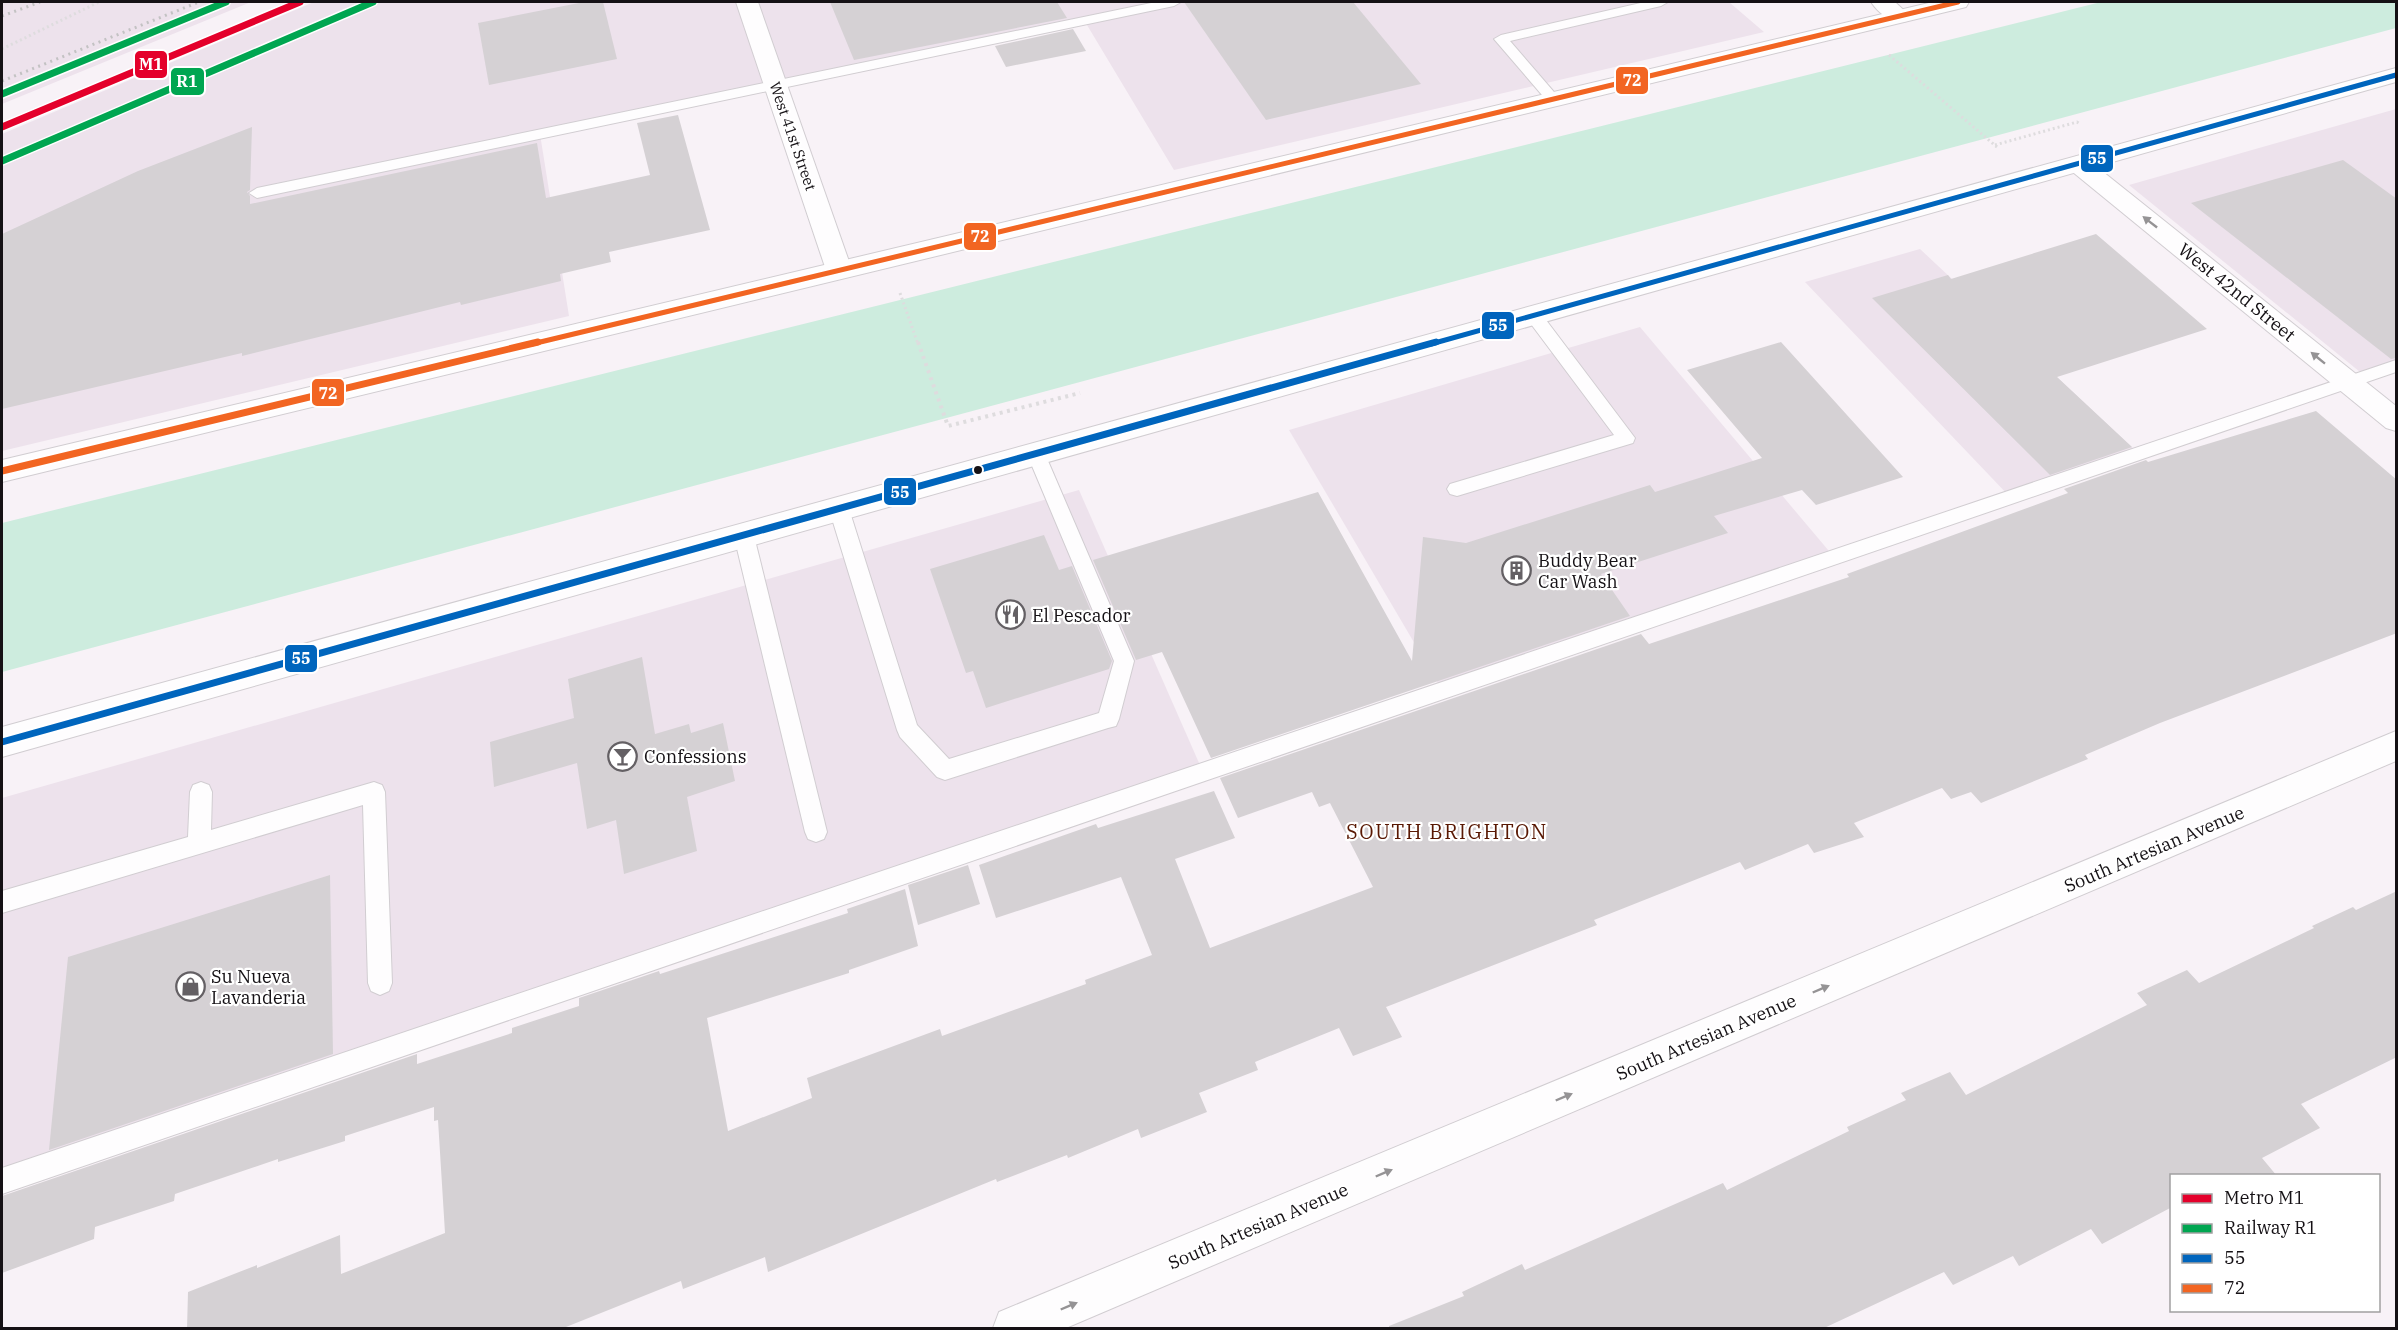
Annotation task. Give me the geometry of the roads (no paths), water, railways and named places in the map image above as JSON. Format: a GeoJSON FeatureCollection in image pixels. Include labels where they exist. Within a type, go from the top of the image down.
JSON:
{"type":"FeatureCollection","features":[{"type":"Feature","properties":{"kind":"street","name":"West 41st Street"},"geometry":{"type":"LineString","coordinates":[[747,2],[839,270]]}},
{"type":"Feature","properties":{"kind":"street"},"geometry":{"type":"LineString","coordinates":[[2,471],[1553,99],[1890,9],[1958,2]]}},
{"type":"Feature","properties":{"kind":"street"},"geometry":{"type":"LineString","coordinates":[[2,742],[2397,75]]}},
{"type":"Feature","properties":{"kind":"street","name":"West 42nd Street"},"geometry":{"type":"LineString","coordinates":[[2078,164],[2397,421]]}},
{"type":"Feature","properties":{"kind":"street","name":"South Artesian Avenue"},"geometry":{"type":"LineString","coordinates":[[1015,1329],[2397,746]]}},
{"type":"Feature","properties":{"kind":"lane"},"geometry":{"type":"LineString","coordinates":[[257,193],[1174,2]]}},
{"type":"Feature","properties":{"kind":"lane"},"geometry":{"type":"LineString","coordinates":[[1553,99],[1501,39],[1661,2]]}},
{"type":"Feature","properties":{"kind":"lane"},"geometry":{"type":"LineString","coordinates":[[1457,489],[1626,438],[1534,316]]}},
{"type":"Feature","properties":{"kind":"lane"},"geometry":{"type":"LineString","coordinates":[[2,1181],[2397,366]]}},
{"type":"Feature","properties":{"kind":"lane"},"geometry":{"type":"LineString","coordinates":[[839,509],[908,730],[945,770],[1108,719],[1124,661],[1036,454]]}},
{"type":"Feature","properties":{"kind":"lane"},"geometry":{"type":"LineString","coordinates":[[744,536],[816,832]]}},
{"type":"Feature","properties":{"kind":"lane"},"geometry":{"type":"LineString","coordinates":[[199,844],[201,792]]}},
{"type":"Feature","properties":{"kind":"lane"},"geometry":{"type":"LineString","coordinates":[[2,902],[374,792],[380,983]]}},
{"type":"Feature","properties":{"kind":"railway"},"geometry":{"type":"LineString","coordinates":[[2,16],[40,2]]}},
{"type":"Feature","properties":{"kind":"railway"},"geometry":{"type":"LineString","coordinates":[[2,81],[199,2]]}},
{"type":"Feature","properties":{"kind":"railway"},"geometry":{"type":"LineString","coordinates":[[2,94],[226,2]]}},
{"type":"Feature","properties":{"kind":"railway"},"geometry":{"type":"LineString","coordinates":[[2,161],[373,2]]}},
{"type":"Feature","properties":{"kind":"metro line","name":"M1"},"geometry":{"type":"LineString","coordinates":[[2,127],[300,2]]}},
{"type":"Feature","properties":{"kind":"rail line","name":"R1"},"geometry":{"type":"LineString","coordinates":[[2,94],[226,2]]}},
{"type":"Feature","properties":{"kind":"rail line","name":"R1"},"geometry":{"type":"LineString","coordinates":[[2,161],[373,2]]}},
{"type":"Feature","properties":{"kind":"place","name":"Buddy Bear Car Wash"},"geometry":{"type":"Point","coordinates":[1517,570]}},
{"type":"Feature","properties":{"kind":"place","name":"El Pescador"},"geometry":{"type":"Point","coordinates":[1011,615]}},
{"type":"Feature","properties":{"kind":"place","name":"Confessions"},"geometry":{"type":"Point","coordinates":[623,756]}},
{"type":"Feature","properties":{"kind":"place","name":"Su Nueva Lavanderia"},"geometry":{"type":"Point","coordinates":[190,986]}},
{"type":"Feature","properties":{"kind":"district","name":"SOUTH BRIGHTON"},"geometry":{"type":"Point","coordinates":[1447,831]}}]}
